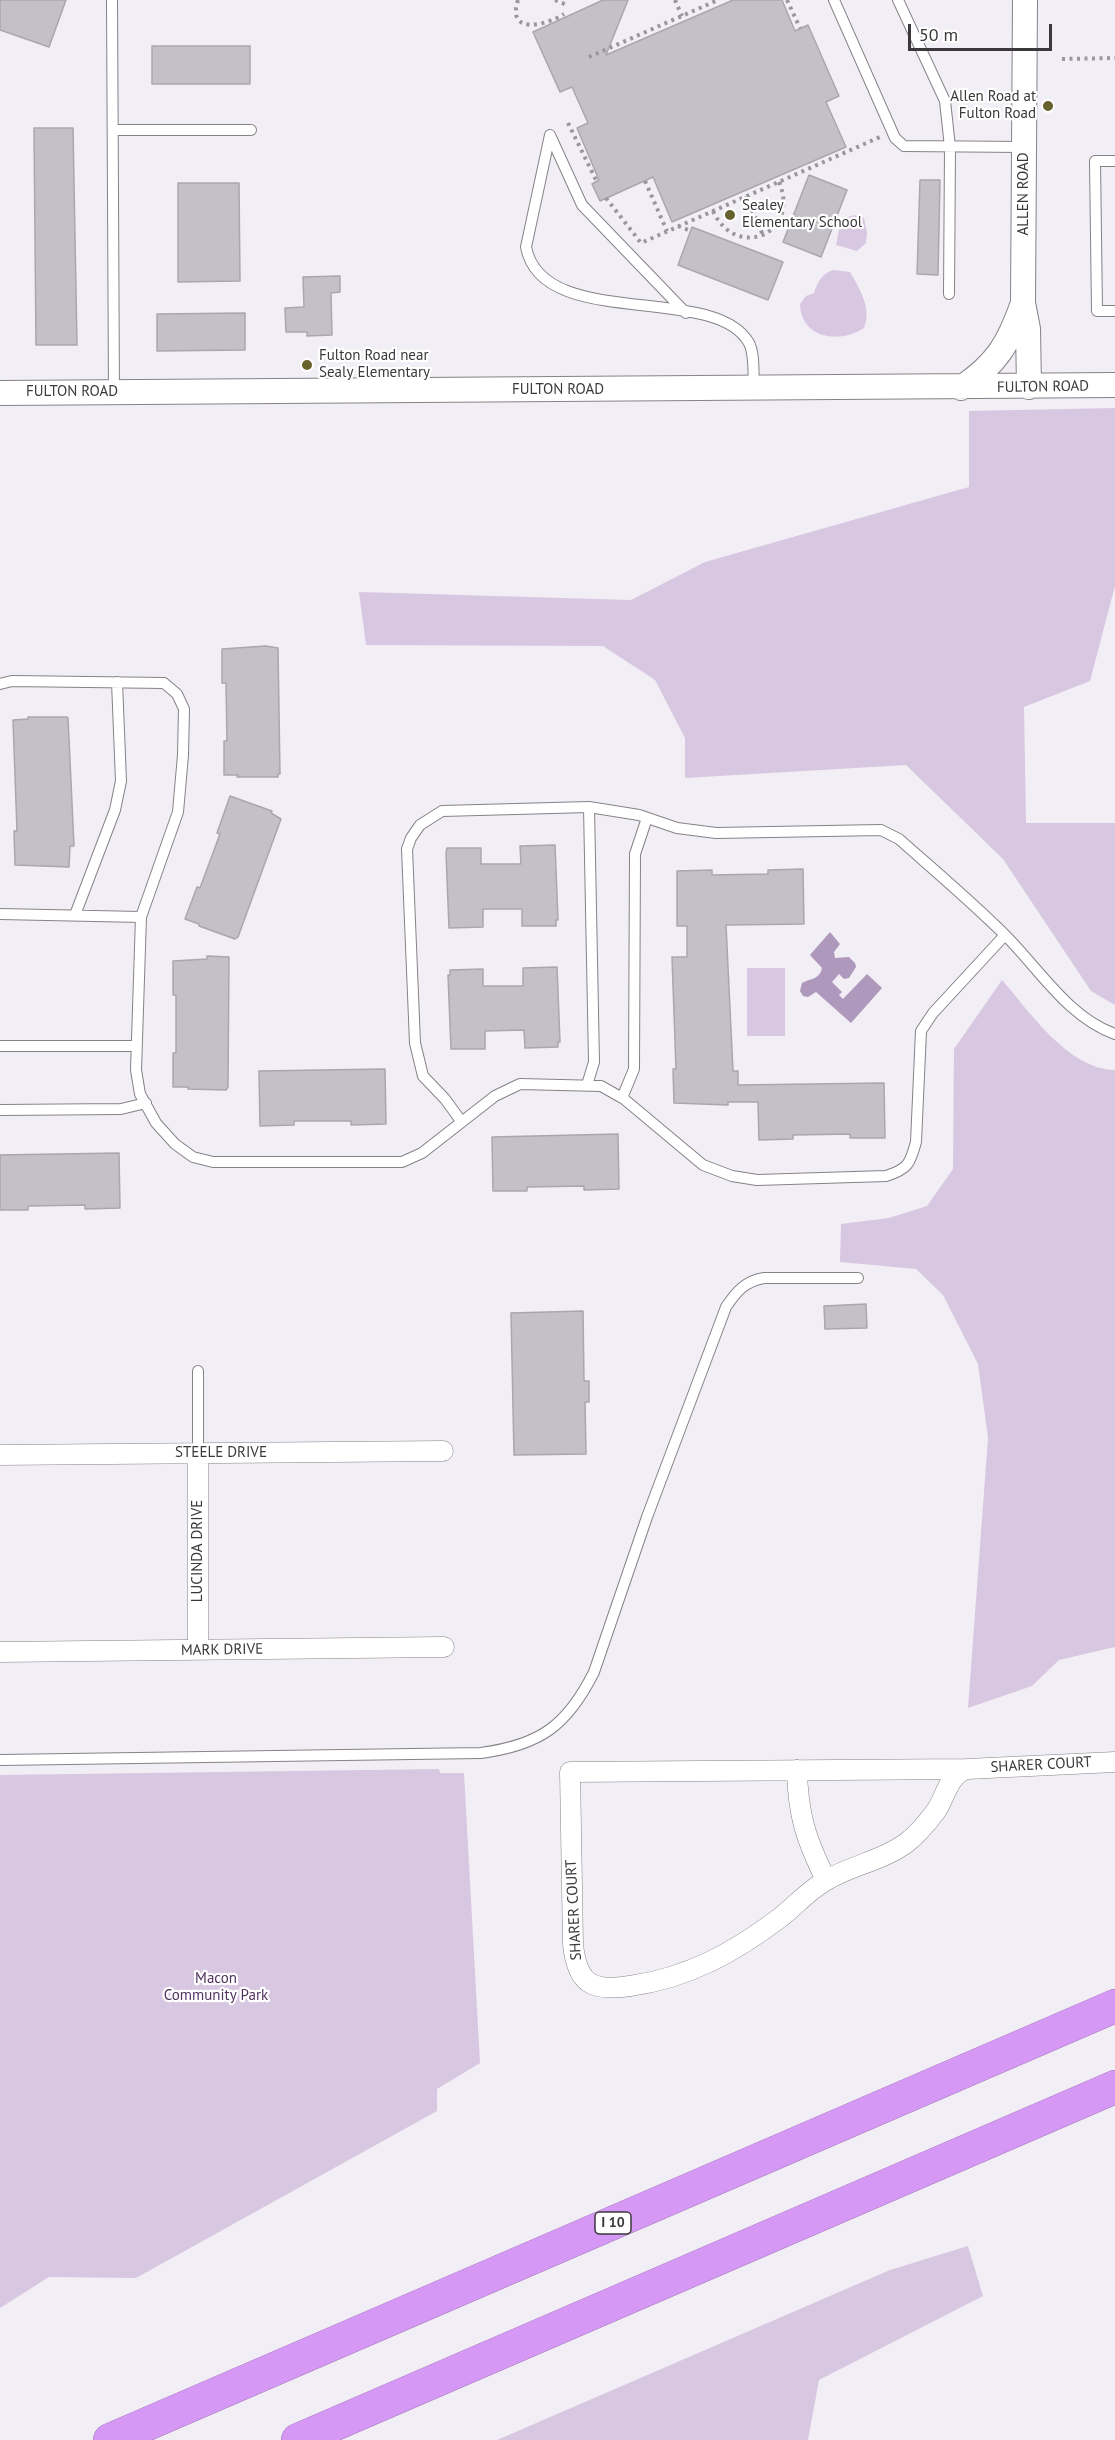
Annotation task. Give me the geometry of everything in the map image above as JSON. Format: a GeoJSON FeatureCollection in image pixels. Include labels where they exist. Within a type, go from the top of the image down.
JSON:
{"type":"FeatureCollection","features":[{"type":"Feature","properties":{"kind":"highway","name":"I 10"},"geometry":{"type":"LineString","coordinates":[[110,2440],[1115,2006]]}},
{"type":"Feature","properties":{"kind":"highway"},"geometry":{"type":"LineString","coordinates":[[298,2440],[1115,2086]]}},
{"type":"Feature","properties":{"kind":"street","name":"ALLEN ROAD"},"geometry":{"type":"LineString","coordinates":[[1025,0],[1023,303],[1028,329],[1029,387]]}},
{"type":"Feature","properties":{"kind":"street"},"geometry":{"type":"LineString","coordinates":[[961,388],[980,376],[995,361],[1006,344],[1023,303]]}},
{"type":"Feature","properties":{"kind":"street","name":"FULTON ROAD"},"geometry":{"type":"LineString","coordinates":[[0,393],[961,388],[1115,385]]}},
{"type":"Feature","properties":{"kind":"street","name":"STEELE DRIVE"},"geometry":{"type":"LineString","coordinates":[[0,1455],[443,1451]]}},
{"type":"Feature","properties":{"kind":"street","name":"LUCINDA DRIVE"},"geometry":{"type":"LineString","coordinates":[[198,1453],[198,1650]]}},
{"type":"Feature","properties":{"kind":"street","name":"MARK DRIVE"},"geometry":{"type":"LineString","coordinates":[[0,1652],[444,1647]]}},
{"type":"Feature","properties":{"kind":"street","name":"SHARER COURT"},"geometry":{"type":"LineString","coordinates":[[967,1769],[958,1772],[953,1777],[936,1811],[910,1839],[868,1864],[826,1880],[751,1939],[711,1963],[642,1985],[612,1989],[597,1987],[584,1980],[578,1972],[573,1944],[570,1772],[967,1769],[1115,1762]]}},
{"type":"Feature","properties":{"kind":"street"},"geometry":{"type":"LineString","coordinates":[[797,1770],[798,1801],[803,1830],[826,1880]]}},
{"type":"Feature","properties":{"kind":"lane"},"geometry":{"type":"LineString","coordinates":[[112,0],[114,392]]}},
{"type":"Feature","properties":{"kind":"lane"},"geometry":{"type":"LineString","coordinates":[[834,0],[895,138],[904,146],[1024,147]]}},
{"type":"Feature","properties":{"kind":"lane"},"geometry":{"type":"LineString","coordinates":[[898,0],[945,101],[950,147],[949,294]]}},
{"type":"Feature","properties":{"kind":"lane"},"geometry":{"type":"LineString","coordinates":[[113,130],[250,130]]}},
{"type":"Feature","properties":{"kind":"lane"},"geometry":{"type":"LineString","coordinates":[[686,312],[582,205],[550,135],[526,247],[528,259],[556,288],[584,297],[717,317],[738,328],[751,345],[754,389]]}},
{"type":"Feature","properties":{"kind":"lane"},"geometry":{"type":"LineString","coordinates":[[1115,161],[1095,161],[1096,311],[1115,311]]}},
{"type":"Feature","properties":{"kind":"lane"},"geometry":{"type":"LineString","coordinates":[[0,684],[12,681],[164,683],[177,694],[184,709],[178,812],[141,917],[136,1070],[140,1094],[156,1123],[175,1144],[193,1158],[213,1162],[402,1162],[423,1153],[495,1096],[520,1084],[587,1085],[600,1086],[622,1098],[703,1165],[732,1176],[757,1180],[886,1176],[903,1171],[911,1159],[916,1142],[921,1031],[933,1013],[1005,935]]}},
{"type":"Feature","properties":{"kind":"lane"},"geometry":{"type":"LineString","coordinates":[[75,915],[115,810],[121,781],[117,682]]}},
{"type":"Feature","properties":{"kind":"lane"},"geometry":{"type":"LineString","coordinates":[[587,1085],[594,1062],[589,807]]}},
{"type":"Feature","properties":{"kind":"lane"},"geometry":{"type":"LineString","coordinates":[[461,1121],[423,1076],[415,1043],[407,849],[420,825],[442,812],[589,807],[647,818],[677,828],[716,833],[881,830],[899,839],[1005,935],[1069,1005],[1102,1030],[1115,1034]]}},
{"type":"Feature","properties":{"kind":"lane"},"geometry":{"type":"LineString","coordinates":[[622,1098],[634,1069],[635,854],[647,818]]}},
{"type":"Feature","properties":{"kind":"lane"},"geometry":{"type":"LineString","coordinates":[[0,914],[141,917]]}},
{"type":"Feature","properties":{"kind":"lane"},"geometry":{"type":"LineString","coordinates":[[0,1046],[136,1046]]}},
{"type":"Feature","properties":{"kind":"lane"},"geometry":{"type":"LineString","coordinates":[[0,1110],[121,1109],[146,1103]]}},
{"type":"Feature","properties":{"kind":"lane"},"geometry":{"type":"LineString","coordinates":[[0,1760],[481,1753],[518,1746],[551,1731],[565,1719],[582,1696],[594,1672],[647,1517],[726,1307],[735,1293],[754,1280],[764,1278],[858,1278]]}},
{"type":"Feature","properties":{"kind":"lane"},"geometry":{"type":"LineString","coordinates":[[198,1371],[198,1453]]}},
{"type":"Feature","properties":{"kind":"path"},"geometry":{"type":"LineString","coordinates":[[518,0],[516,12],[519,18],[534,27],[564,14]]}},
{"type":"Feature","properties":{"kind":"path"},"geometry":{"type":"LineString","coordinates":[[555,0],[567,5]]}},
{"type":"Feature","properties":{"kind":"path"},"geometry":{"type":"LineString","coordinates":[[675,0],[682,16]]}},
{"type":"Feature","properties":{"kind":"path"},"geometry":{"type":"LineString","coordinates":[[589,57],[627,43],[718,0]]}},
{"type":"Feature","properties":{"kind":"path"},"geometry":{"type":"LineString","coordinates":[[786,0],[800,28]]}},
{"type":"Feature","properties":{"kind":"path"},"geometry":{"type":"LineString","coordinates":[[1062,58],[1115,58]]}},
{"type":"Feature","properties":{"kind":"path"},"geometry":{"type":"LineString","coordinates":[[568,123],[596,180]]}},
{"type":"Feature","properties":{"kind":"path"},"geometry":{"type":"LineString","coordinates":[[606,198],[641,243],[880,137]]}},
{"type":"Feature","properties":{"kind":"path"},"geometry":{"type":"LineString","coordinates":[[645,181],[667,231]]}},
{"type":"Feature","properties":{"kind":"path"},"geometry":{"type":"LineString","coordinates":[[713,211],[718,222],[729,233],[746,238],[762,233],[778,223],[782,216],[785,201],[778,182]]}},
{"type":"Feature","properties":{"kind":"path"},"geometry":{"type":"LineString","coordinates":[[746,196],[762,233]]}},
{"type":"Feature","properties":{"kind":"path"},"geometry":{"type":"LineString","coordinates":[[678,226],[691,231]]}},
{"type":"Feature","properties":{"kind":"green space"},"geometry":{"type":"Polygon","coordinates":[[[855,215],[864,218],[867,233],[866,243],[857,251],[836,245],[841,219],[855,215]]]}},
{"type":"Feature","properties":{"kind":"green space"},"geometry":{"type":"Polygon","coordinates":[[[833,270],[850,272],[861,292],[867,314],[864,328],[844,336],[833,337],[814,331],[807,325],[802,316],[800,304],[806,296],[814,293],[823,276],[833,270]]]}},
{"type":"Feature","properties":{"kind":"green space"},"geometry":{"type":"Polygon","coordinates":[[[1115,408],[1115,586],[1090,681],[1024,707],[1026,823],[1115,823],[1115,1005],[1091,991],[1003,859],[906,765],[685,778],[685,738],[655,680],[603,646],[366,645],[359,592],[631,600],[705,562],[969,487],[969,411],[1115,408]]]}},
{"type":"Feature","properties":{"kind":"green space"},"geometry":{"type":"Polygon","coordinates":[[[747,968],[785,968],[785,1036],[747,1036],[747,968]]]}},
{"type":"Feature","properties":{"kind":"green space"},"geometry":{"type":"Polygon","coordinates":[[[1002,980],[1051,1037],[1066,1050],[1098,1067],[1115,1070],[1115,1647],[1059,1660],[1032,1686],[968,1708],[988,1438],[978,1364],[943,1295],[916,1269],[840,1262],[841,1224],[889,1218],[927,1206],[953,1169],[954,1049],[1002,980]]]}},
{"type":"Feature","properties":{"kind":"green space","name":"Macon Community Park"},"geometry":{"type":"Polygon","coordinates":[[[439,1769],[440,1773],[464,1773],[480,2063],[437,2089],[437,2111],[136,2278],[49,2277],[0,2308],[0,1775],[439,1769]]]}},
{"type":"Feature","properties":{"kind":"green space"},"geometry":{"type":"Polygon","coordinates":[[[968,2246],[983,2296],[819,2380],[808,2440],[497,2440],[890,2270],[968,2246]]]}},
{"type":"Feature","properties":{"kind":"shaded area"},"geometry":{"type":"Polygon","coordinates":[[[830,932],[840,944],[834,952],[835,958],[849,957],[856,967],[849,978],[844,979],[839,974],[832,982],[842,992],[839,995],[843,999],[867,974],[882,988],[851,1023],[816,992],[808,997],[803,996],[800,991],[802,983],[817,977],[821,972],[822,968],[810,955],[830,932]]]}},
{"type":"Feature","properties":{"kind":"building"},"geometry":{"type":"Polygon","coordinates":[[[0,0],[66,0],[49,47],[0,30],[0,0]]]}},
{"type":"Feature","properties":{"kind":"building"},"geometry":{"type":"Polygon","coordinates":[[[603,0],[628,0],[606,55],[733,0],[782,0],[795,31],[808,25],[839,96],[826,102],[846,147],[672,222],[653,177],[600,201],[592,184],[599,180],[577,128],[588,123],[572,87],[560,92],[533,32],[603,0]]]}},
{"type":"Feature","properties":{"kind":"building"},"geometry":{"type":"Polygon","coordinates":[[[152,46],[250,46],[250,84],[152,84],[152,46]]]}},
{"type":"Feature","properties":{"kind":"building"},"geometry":{"type":"Polygon","coordinates":[[[34,128],[73,128],[77,345],[36,345],[34,128]]]}},
{"type":"Feature","properties":{"kind":"building"},"geometry":{"type":"Polygon","coordinates":[[[809,175],[847,190],[821,257],[783,242],[809,175]]]}},
{"type":"Feature","properties":{"kind":"building"},"geometry":{"type":"Polygon","coordinates":[[[920,180],[940,180],[938,275],[917,274],[920,180]]]}},
{"type":"Feature","properties":{"kind":"building"},"geometry":{"type":"Polygon","coordinates":[[[178,183],[239,183],[240,281],[178,282],[178,183]]]}},
{"type":"Feature","properties":{"kind":"building"},"geometry":{"type":"Polygon","coordinates":[[[692,227],[783,262],[768,300],[678,265],[692,227]]]}},
{"type":"Feature","properties":{"kind":"building"},"geometry":{"type":"Polygon","coordinates":[[[340,276],[340,292],[331,293],[332,335],[307,336],[307,332],[286,332],[285,308],[304,307],[303,277],[340,276]]]}},
{"type":"Feature","properties":{"kind":"building"},"geometry":{"type":"Polygon","coordinates":[[[245,313],[245,350],[157,351],[157,314],[245,313]]]}},
{"type":"Feature","properties":{"kind":"building"},"geometry":{"type":"Polygon","coordinates":[[[266,646],[278,648],[280,774],[278,777],[224,775],[224,741],[227,741],[226,683],[222,683],[222,649],[266,646]]]}},
{"type":"Feature","properties":{"kind":"building"},"geometry":{"type":"Polygon","coordinates":[[[28,717],[68,718],[74,846],[70,846],[69,867],[15,865],[14,831],[17,831],[13,720],[28,719],[28,717]]]}},
{"type":"Feature","properties":{"kind":"building"},"geometry":{"type":"Polygon","coordinates":[[[230,796],[272,811],[271,813],[281,819],[238,937],[235,939],[185,919],[197,887],[200,888],[220,834],[217,833],[230,796]]]}},
{"type":"Feature","properties":{"kind":"building"},"geometry":{"type":"Polygon","coordinates":[[[555,845],[558,920],[556,920],[556,926],[522,926],[522,909],[483,909],[483,927],[449,928],[447,848],[481,848],[481,864],[521,864],[520,846],[555,845]]]}},
{"type":"Feature","properties":{"kind":"building"},"geometry":{"type":"Polygon","coordinates":[[[803,869],[804,924],[726,925],[733,1071],[738,1071],[738,1085],[884,1083],[885,1138],[850,1138],[850,1134],[793,1135],[793,1139],[759,1140],[758,1102],[728,1102],[728,1105],[674,1103],[673,1069],[676,1069],[672,957],[687,957],[687,926],[677,926],[677,871],[712,870],[712,875],[768,874],[768,870],[803,869]]]}},
{"type":"Feature","properties":{"kind":"building"},"geometry":{"type":"Polygon","coordinates":[[[207,956],[229,957],[228,1087],[226,1090],[173,1087],[173,1053],[176,1053],[176,995],[173,995],[173,961],[207,959],[207,956]]]}},
{"type":"Feature","properties":{"kind":"building"},"geometry":{"type":"Polygon","coordinates":[[[557,967],[560,1042],[558,1042],[558,1047],[525,1048],[524,1030],[485,1031],[485,1049],[451,1049],[448,975],[450,975],[450,970],[483,969],[483,986],[523,986],[523,968],[557,967]]]}},
{"type":"Feature","properties":{"kind":"building"},"geometry":{"type":"Polygon","coordinates":[[[385,1069],[386,1124],[351,1125],[351,1121],[294,1121],[294,1125],[260,1126],[259,1071],[385,1069]]]}},
{"type":"Feature","properties":{"kind":"building"},"geometry":{"type":"Polygon","coordinates":[[[618,1134],[619,1189],[584,1190],[584,1186],[527,1187],[527,1191],[493,1191],[492,1137],[618,1134]]]}},
{"type":"Feature","properties":{"kind":"building"},"geometry":{"type":"Polygon","coordinates":[[[119,1153],[120,1208],[85,1209],[85,1205],[28,1206],[28,1210],[0,1210],[0,1155],[119,1153]]]}},
{"type":"Feature","properties":{"kind":"building"},"geometry":{"type":"Polygon","coordinates":[[[866,1304],[867,1328],[825,1329],[824,1306],[866,1304]]]}},
{"type":"Feature","properties":{"kind":"building"},"geometry":{"type":"Polygon","coordinates":[[[583,1311],[584,1381],[589,1381],[589,1402],[585,1402],[586,1454],[514,1455],[511,1313],[583,1311]]]}},
{"type":"Feature","properties":{"kind":"place","name":"Allen Road at Fulton Road"},"geometry":{"type":"Point","coordinates":[1048,106]}},
{"type":"Feature","properties":{"kind":"place","name":"Sealey Elementary School"},"geometry":{"type":"Point","coordinates":[730,215]}},
{"type":"Feature","properties":{"kind":"place","name":"Fulton Road near Sealy Elementary"},"geometry":{"type":"Point","coordinates":[307,365]}}]}
